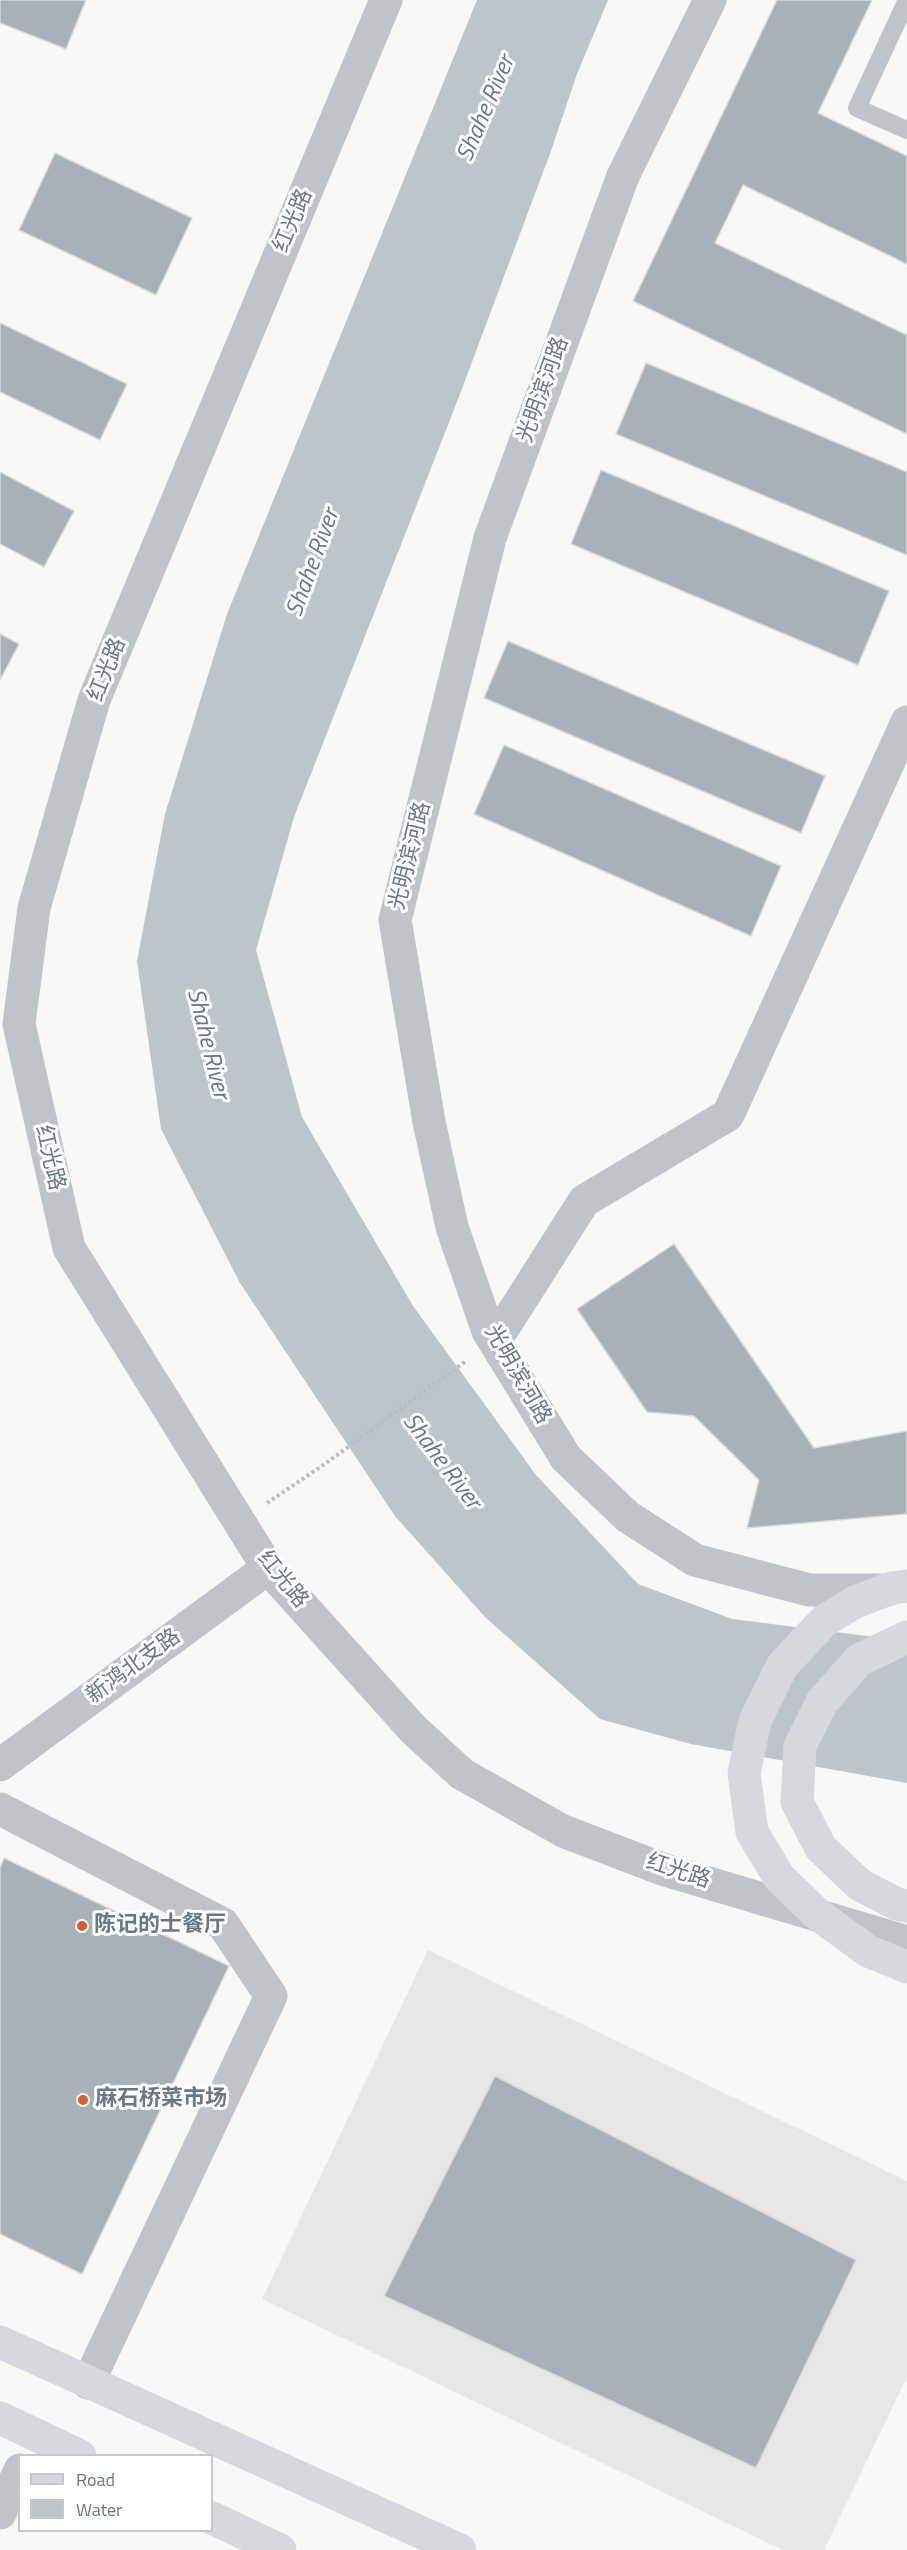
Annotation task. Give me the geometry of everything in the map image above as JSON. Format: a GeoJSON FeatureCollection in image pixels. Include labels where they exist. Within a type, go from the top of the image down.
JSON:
{"type":"FeatureCollection","features":[{"type":"Feature","properties":{"kind":"main road"},"geometry":{"type":"LineString","coordinates":[[907,1588],[892,1588],[855,1602],[824,1621],[782,1666],[755,1721],[744,1773],[752,1832],[779,1877],[816,1913],[868,1950],[907,1967]]}},
{"type":"Feature","properties":{"kind":"main road"},"geometry":{"type":"LineString","coordinates":[[907,1637],[859,1660],[822,1702],[800,1746],[797,1803],[821,1848],[836,1863],[860,1885],[897,1904],[907,1906]]}},
{"type":"Feature","properties":{"kind":"main road"},"geometry":{"type":"LineString","coordinates":[[0,2342],[460,2550]]}},
{"type":"Feature","properties":{"kind":"main road"},"geometry":{"type":"LineString","coordinates":[[0,2418],[31,2445],[71,2454]]}},
{"type":"Feature","properties":{"kind":"main road"},"geometry":{"type":"LineString","coordinates":[[213,2518],[280,2550]]}},
{"type":"Feature","properties":{"kind":"street","name":"红光路"},"geometry":{"type":"LineString","coordinates":[[386,0],[94,700],[34,908],[19,1024],[69,1248],[268,1568],[413,1729],[462,1774],[511,1804],[563,1831],[665,1869],[907,1942]]}},
{"type":"Feature","properties":{"kind":"street","name":"光明滨河路"},"geometry":{"type":"LineString","coordinates":[[710,0],[623,176],[490,538],[395,920],[429,1122],[452,1227],[488,1330],[566,1458],[628,1517],[695,1560],[808,1590],[907,1588]]}},
{"type":"Feature","properties":{"kind":"street"},"geometry":{"type":"LineString","coordinates":[[495,1341],[584,1201],[728,1116],[907,722]]}},
{"type":"Feature","properties":{"kind":"street","name":"新鸿北支路"},"geometry":{"type":"LineString","coordinates":[[0,1765],[268,1568]]}},
{"type":"Feature","properties":{"kind":"street"},"geometry":{"type":"LineString","coordinates":[[0,1809],[223,1924],[271,1996],[88,2383]]}},
{"type":"Feature","properties":{"kind":"street"},"geometry":{"type":"LineString","coordinates":[[0,2513],[18,2474]]}},
{"type":"Feature","properties":{"kind":"lane"},"geometry":{"type":"LineString","coordinates":[[907,0],[857,108],[907,130]]}},
{"type":"Feature","properties":{"kind":"path"},"geometry":{"type":"LineString","coordinates":[[239,1522],[322,1466],[495,1341]]}},
{"type":"Feature","properties":{"kind":"shaded area"},"geometry":{"type":"Polygon","coordinates":[[[428,1950],[907,2181],[907,2377],[824,2550],[783,2550],[262,2299],[428,1950]]]}},
{"type":"Feature","properties":{"kind":"water","name":"Shahe River"},"geometry":{"type":"Polygon","coordinates":[[[477,0],[608,0],[577,74],[551,151],[457,402],[294,817],[256,950],[302,1117],[413,1306],[536,1475],[638,1584],[732,1619],[907,1641],[907,1783],[691,1744],[600,1719],[485,1617],[395,1516],[240,1283],[161,1129],[137,961],[165,814],[227,614],[477,0]]]}},
{"type":"Feature","properties":{"kind":"building"},"geometry":{"type":"Polygon","coordinates":[[[0,0],[86,0],[66,49],[0,23],[0,0]]]}},
{"type":"Feature","properties":{"kind":"building"},"geometry":{"type":"Polygon","coordinates":[[[777,0],[872,0],[818,113],[907,156],[907,264],[743,185],[715,243],[907,335],[907,434],[633,301],[777,0]]]}},
{"type":"Feature","properties":{"kind":"building"},"geometry":{"type":"Polygon","coordinates":[[[55,153],[192,218],[156,295],[19,230],[55,153]]]}},
{"type":"Feature","properties":{"kind":"building"},"geometry":{"type":"Polygon","coordinates":[[[0,323],[127,384],[100,440],[0,392],[0,323]]]}},
{"type":"Feature","properties":{"kind":"building"},"geometry":{"type":"Polygon","coordinates":[[[646,363],[907,472],[907,555],[616,434],[646,363]]]}},
{"type":"Feature","properties":{"kind":"building"},"geometry":{"type":"Polygon","coordinates":[[[601,470],[889,591],[858,665],[571,544],[601,470]]]}},
{"type":"Feature","properties":{"kind":"building"},"geometry":{"type":"Polygon","coordinates":[[[0,472],[74,511],[44,567],[0,544],[0,472]]]}},
{"type":"Feature","properties":{"kind":"building"},"geometry":{"type":"Polygon","coordinates":[[[0,634],[19,644],[0,680],[0,634]]]}},
{"type":"Feature","properties":{"kind":"building"},"geometry":{"type":"Polygon","coordinates":[[[508,641],[825,776],[801,833],[484,698],[508,641]]]}},
{"type":"Feature","properties":{"kind":"building"},"geometry":{"type":"Polygon","coordinates":[[[504,745],[781,866],[751,936],[474,814],[504,745]]]}},
{"type":"Feature","properties":{"kind":"building"},"geometry":{"type":"Polygon","coordinates":[[[674,1244],[814,1448],[907,1431],[907,1514],[747,1528],[759,1480],[694,1416],[647,1412],[577,1309],[674,1244]]]}},
{"type":"Feature","properties":{"kind":"building","name":"麻石桥菜市场"},"geometry":{"type":"Polygon","coordinates":[[[4,1858],[229,1966],[82,2274],[0,2234],[0,1868],[4,1858]]]}},
{"type":"Feature","properties":{"kind":"building"},"geometry":{"type":"Polygon","coordinates":[[[495,2076],[856,2260],[756,2468],[384,2296],[495,2076]]]}},
{"type":"Feature","properties":{"kind":"place","name":"陈记的士餐厅"},"geometry":{"type":"Point","coordinates":[82,1926]}},
{"type":"Feature","properties":{"kind":"place","name":"麻石桥菜市场"},"geometry":{"type":"Point","coordinates":[83,2100]}}]}
